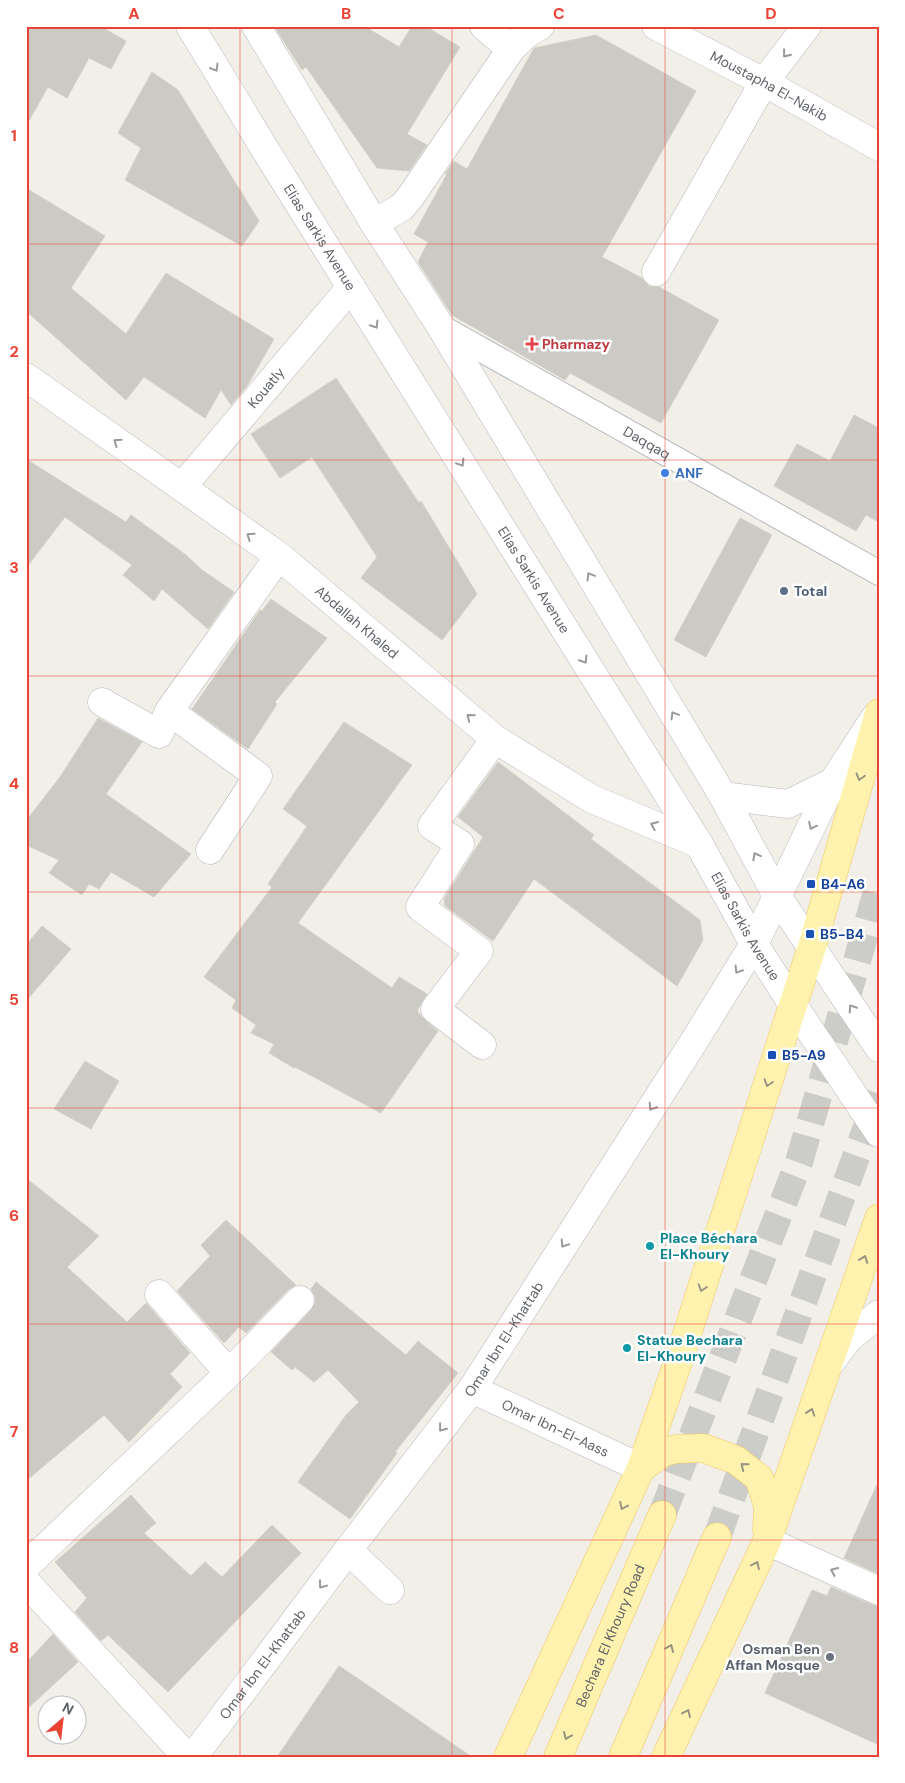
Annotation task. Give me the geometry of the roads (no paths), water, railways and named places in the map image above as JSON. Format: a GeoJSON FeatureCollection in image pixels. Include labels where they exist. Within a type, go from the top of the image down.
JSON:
{"type":"FeatureCollection","features":[{"type":"Feature","properties":{"kind":"main road"},"geometry":{"type":"LineString","coordinates":[[508,1757],[641,1468],[681,1353],[812,947],[879,712]]}},
{"type":"Feature","properties":{"kind":"main road"},"geometry":{"type":"LineString","coordinates":[[666,1757],[767,1541],[879,1218]]}},
{"type":"Feature","properties":{"kind":"main road"},"geometry":{"type":"LineString","coordinates":[[641,1468],[664,1452],[676,1450],[703,1448],[736,1460],[758,1478],[768,1506],[767,1541]]}},
{"type":"Feature","properties":{"kind":"main road","name":"Bechara El Khoury Road"},"geometry":{"type":"LineString","coordinates":[[558,1757],[662,1515]]}},
{"type":"Feature","properties":{"kind":"main road"},"geometry":{"type":"LineString","coordinates":[[623,1757],[717,1538]]}},
{"type":"Feature","properties":{"kind":"street","name":"Elias Sarkis Avenue"},"geometry":{"type":"LineString","coordinates":[[190,26],[699,844],[754,944],[879,1133]]}},
{"type":"Feature","properties":{"kind":"street"},"geometry":{"type":"LineString","coordinates":[[256,26],[374,223],[441,327],[723,796],[777,896],[879,1048]]}},
{"type":"Feature","properties":{"kind":"street"},"geometry":{"type":"LineString","coordinates":[[484,26],[511,49]]}},
{"type":"Feature","properties":{"kind":"street"},"geometry":{"type":"LineString","coordinates":[[374,223],[402,207],[511,49],[526,34],[540,26]]}},
{"type":"Feature","properties":{"kind":"street","name":"Moustapha El-Nakib"},"geometry":{"type":"LineString","coordinates":[[656,26],[764,82],[879,147]]}},
{"type":"Feature","properties":{"kind":"street"},"geometry":{"type":"LineString","coordinates":[[656,272],[764,82],[808,26]]}},
{"type":"Feature","properties":{"kind":"street","name":"Kouatly"},"geometry":{"type":"LineString","coordinates":[[182,488],[351,287]]}},
{"type":"Feature","properties":{"kind":"street","name":"Abdallah Khaled"},"geometry":{"type":"LineString","coordinates":[[26,378],[279,556],[495,739],[592,799],[699,844]]}},
{"type":"Feature","properties":{"kind":"street"},"geometry":{"type":"LineString","coordinates":[[102,702],[159,734],[169,711],[279,556]]}},
{"type":"Feature","properties":{"kind":"street"},"geometry":{"type":"LineString","coordinates":[[169,711],[258,776],[210,850]]}},
{"type":"Feature","properties":{"kind":"street"},"geometry":{"type":"LineString","coordinates":[[723,796],[788,804],[833,782],[879,712]]}},
{"type":"Feature","properties":{"kind":"street"},"geometry":{"type":"LineString","coordinates":[[482,1045],[436,1009],[479,951],[420,907],[460,844],[432,826],[495,739]]}},
{"type":"Feature","properties":{"kind":"street","name":"Omar Ibn El-Khattab"},"geometry":{"type":"LineString","coordinates":[[193,1757],[348,1550],[472,1389],[754,944],[833,782]]}},
{"type":"Feature","properties":{"kind":"street"},"geometry":{"type":"LineString","coordinates":[[159,1294],[229,1372]]}},
{"type":"Feature","properties":{"kind":"street"},"geometry":{"type":"LineString","coordinates":[[26,1566],[229,1372],[300,1300]]}},
{"type":"Feature","properties":{"kind":"street"},"geometry":{"type":"LineString","coordinates":[[825,1370],[849,1338],[879,1314]]}},
{"type":"Feature","properties":{"kind":"street","name":"Omar Ibn-El-Aass"},"geometry":{"type":"LineString","coordinates":[[472,1389],[641,1468]]}},
{"type":"Feature","properties":{"kind":"street"},"geometry":{"type":"LineString","coordinates":[[767,1541],[879,1591]]}},
{"type":"Feature","properties":{"kind":"street"},"geometry":{"type":"LineString","coordinates":[[348,1550],[390,1590]]}},
{"type":"Feature","properties":{"kind":"street"},"geometry":{"type":"LineString","coordinates":[[26,1582],[187,1757]]}},
{"type":"Feature","properties":{"kind":"lane","name":"Daqqaq"},"geometry":{"type":"LineString","coordinates":[[441,327],[879,573]]}},
{"type":"Feature","properties":{"kind":"tunnel"},"geometry":{"type":"LineString","coordinates":[[662,1515],[799,1162],[879,885]]}},
{"type":"Feature","properties":{"kind":"tunnel"},"geometry":{"type":"LineString","coordinates":[[717,1537],[879,1094]]}},
{"type":"Feature","properties":{"kind":"place","name":"Pharmazy"},"geometry":{"type":"Point","coordinates":[532,344]}},
{"type":"Feature","properties":{"kind":"place","name":"ANF"},"geometry":{"type":"Point","coordinates":[665,473]}},
{"type":"Feature","properties":{"kind":"place","name":"Total"},"geometry":{"type":"Point","coordinates":[784,591]}},
{"type":"Feature","properties":{"kind":"place","name":"B4-A6"},"geometry":{"type":"Point","coordinates":[811,884]}},
{"type":"Feature","properties":{"kind":"place","name":"B5-B4"},"geometry":{"type":"Point","coordinates":[810,934]}},
{"type":"Feature","properties":{"kind":"place","name":"B5-A9"},"geometry":{"type":"Point","coordinates":[772,1055]}},
{"type":"Feature","properties":{"kind":"place","name":"Place Béchara El-Khoury"},"geometry":{"type":"Point","coordinates":[650,1246]}},
{"type":"Feature","properties":{"kind":"place","name":"Statue Bechara El-Khoury"},"geometry":{"type":"Point","coordinates":[627,1348]}},
{"type":"Feature","properties":{"kind":"place","name":"Osman Ben Affan Mosque"},"geometry":{"type":"Point","coordinates":[830,1657]}}]}
